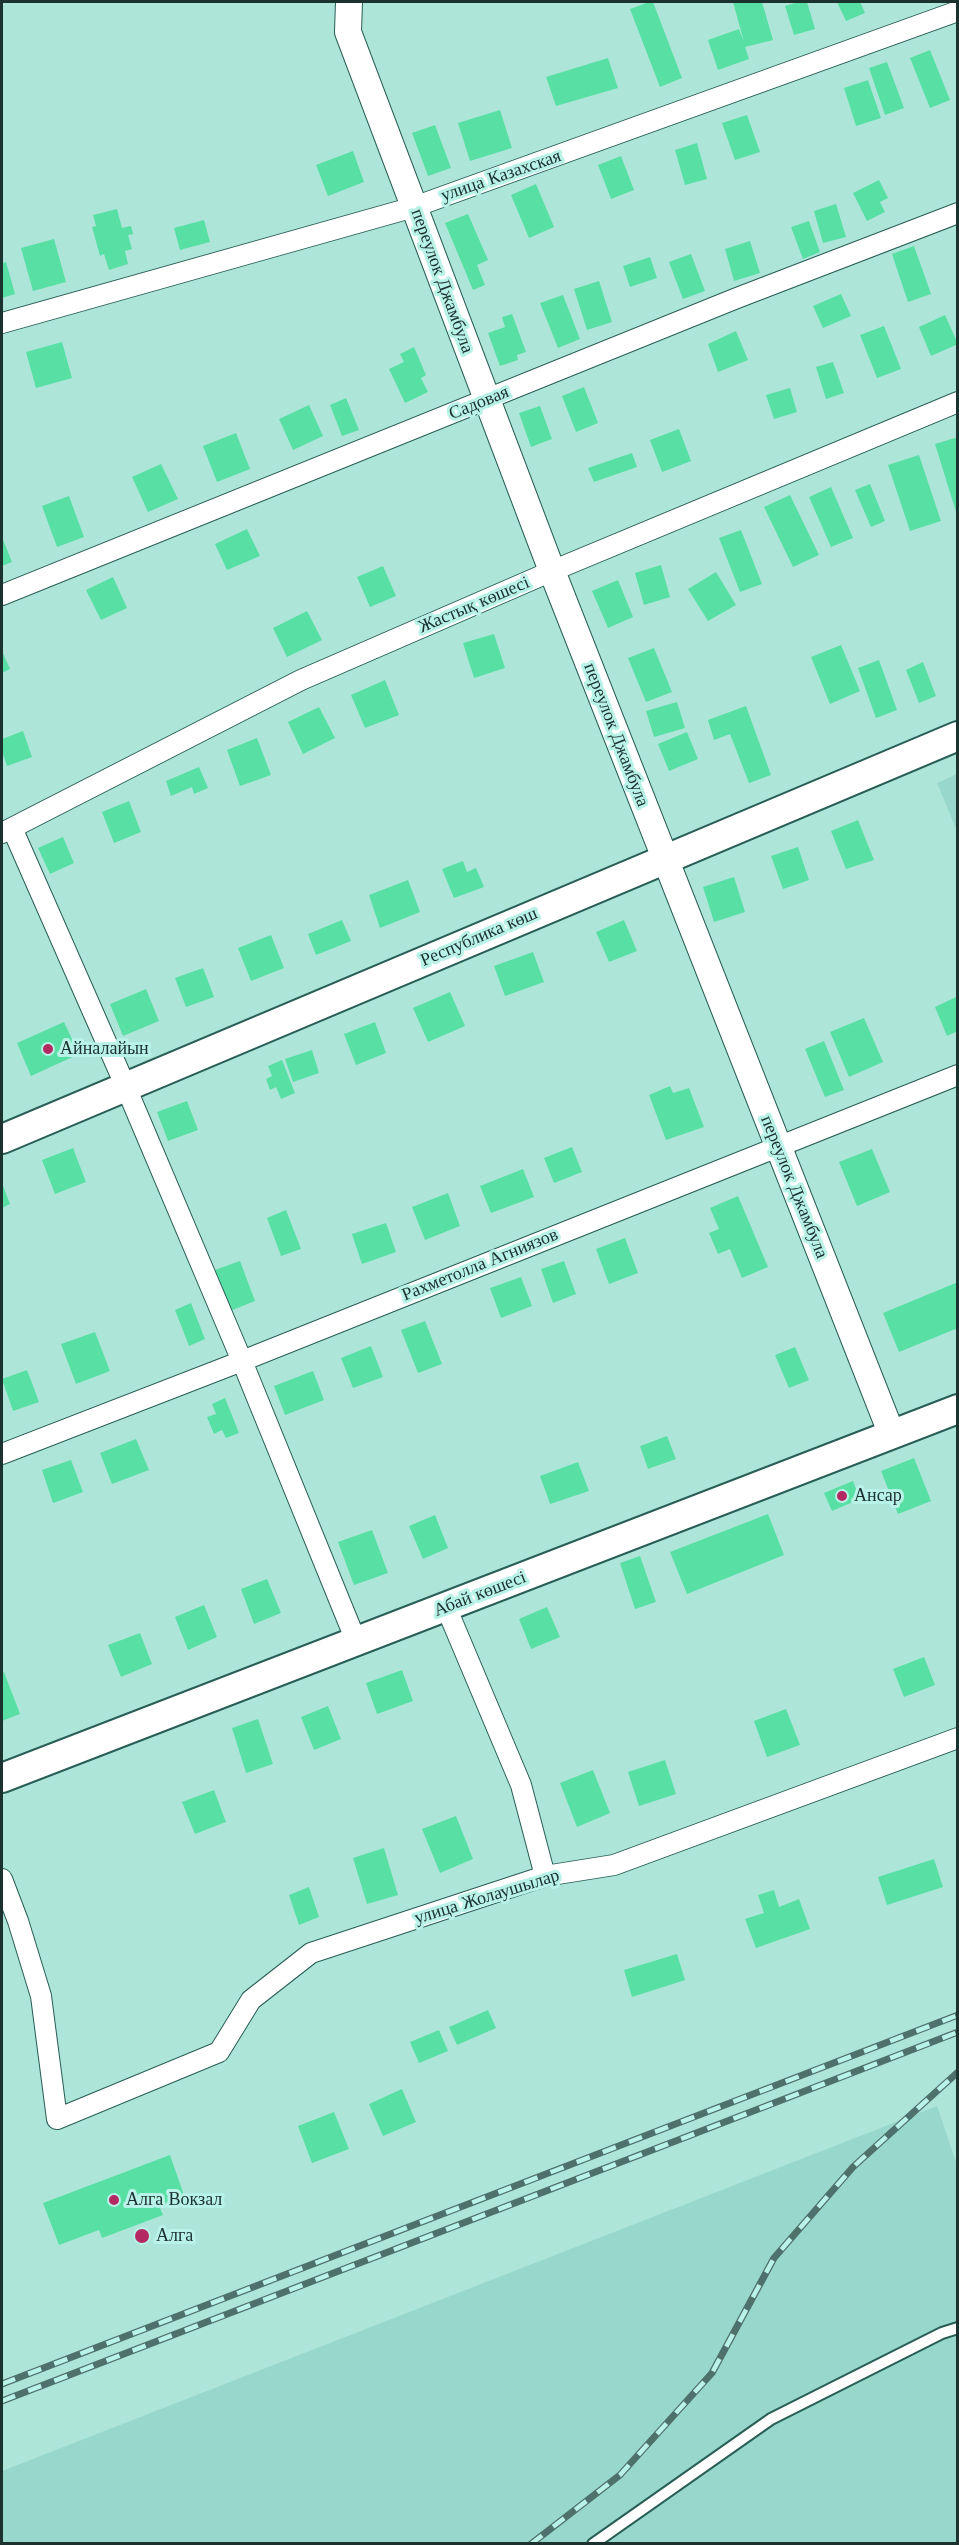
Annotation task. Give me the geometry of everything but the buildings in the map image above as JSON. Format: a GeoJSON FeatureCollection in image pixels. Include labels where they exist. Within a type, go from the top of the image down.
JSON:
{"type":"FeatureCollection","features":[{"type":"Feature","properties":{"kind":"main road","name":"Республика көш"},"geometry":{"type":"LineString","coordinates":[[2,1139],[125,1085],[957,736]]}},
{"type":"Feature","properties":{"kind":"main road","name":"Абай көшесі"},"geometry":{"type":"LineString","coordinates":[[2,1778],[957,1409]]}},
{"type":"Feature","properties":{"kind":"street","name":"переулок Джамбула"},"geometry":{"type":"LineString","coordinates":[[349,2],[348,32],[486,400],[664,859],[892,1435]]}},
{"type":"Feature","properties":{"kind":"street","name":"улица Казахская"},"geometry":{"type":"LineString","coordinates":[[2,323],[414,207],[957,11]]}},
{"type":"Feature","properties":{"kind":"street","name":"Садовая"},"geometry":{"type":"LineString","coordinates":[[2,595],[737,298],[957,213]]}},
{"type":"Feature","properties":{"kind":"street","name":"Жастық көшесі"},"geometry":{"type":"LineString","coordinates":[[7,830],[301,680],[552,571],[957,402]]}},
{"type":"Feature","properties":{"kind":"street"},"geometry":{"type":"LineString","coordinates":[[7,830],[125,1085],[243,1361],[356,1641]]}},
{"type":"Feature","properties":{"kind":"street","name":"Рахметолла Агниязов"},"geometry":{"type":"LineString","coordinates":[[2,1454],[243,1361],[957,1075]]}},
{"type":"Feature","properties":{"kind":"street"},"geometry":{"type":"LineString","coordinates":[[446,1607],[521,1785],[545,1875]]}},
{"type":"Feature","properties":{"kind":"street","name":"улица Жолаушылар"},"geometry":{"type":"LineString","coordinates":[[2,1879],[42,1996],[57,2119],[219,2052],[251,2000],[311,1953],[545,1875],[614,1865],[957,1738]]}},
{"type":"Feature","properties":{"kind":"lane"},"geometry":{"type":"LineString","coordinates":[[593,2544],[771,2419],[942,2333],[957,2328]]}},
{"type":"Feature","properties":{"kind":"shaded area"},"geometry":{"type":"Polygon","coordinates":[[[957,774],[957,831],[937,783],[957,774]]]}},
{"type":"Feature","properties":{"kind":"shaded area"},"geometry":{"type":"Polygon","coordinates":[[[937,2106],[958,2168],[957,2543],[2,2544],[2,2471],[937,2106]]]}},
{"type":"Feature","properties":{"kind":"railway"},"geometry":{"type":"LineString","coordinates":[[2,2384],[958,2015]]}},
{"type":"Feature","properties":{"kind":"railway"},"geometry":{"type":"LineString","coordinates":[[2,2401],[958,2032]]}},
{"type":"Feature","properties":{"kind":"railway"},"geometry":{"type":"LineString","coordinates":[[531,2544],[620,2475],[712,2373],[774,2258],[853,2167],[958,2072]]}},
{"type":"Feature","properties":{"kind":"place","name":"Айналайын"},"geometry":{"type":"Point","coordinates":[48,1049]}},
{"type":"Feature","properties":{"kind":"place","name":"Ансар"},"geometry":{"type":"Point","coordinates":[842,1496]}},
{"type":"Feature","properties":{"kind":"place","name":"Алга Вокзал"},"geometry":{"type":"Point","coordinates":[114,2200]}},
{"type":"Feature","properties":{"kind":"place","name":"Алга"},"geometry":{"type":"Point","coordinates":[142,2236]}}]}
